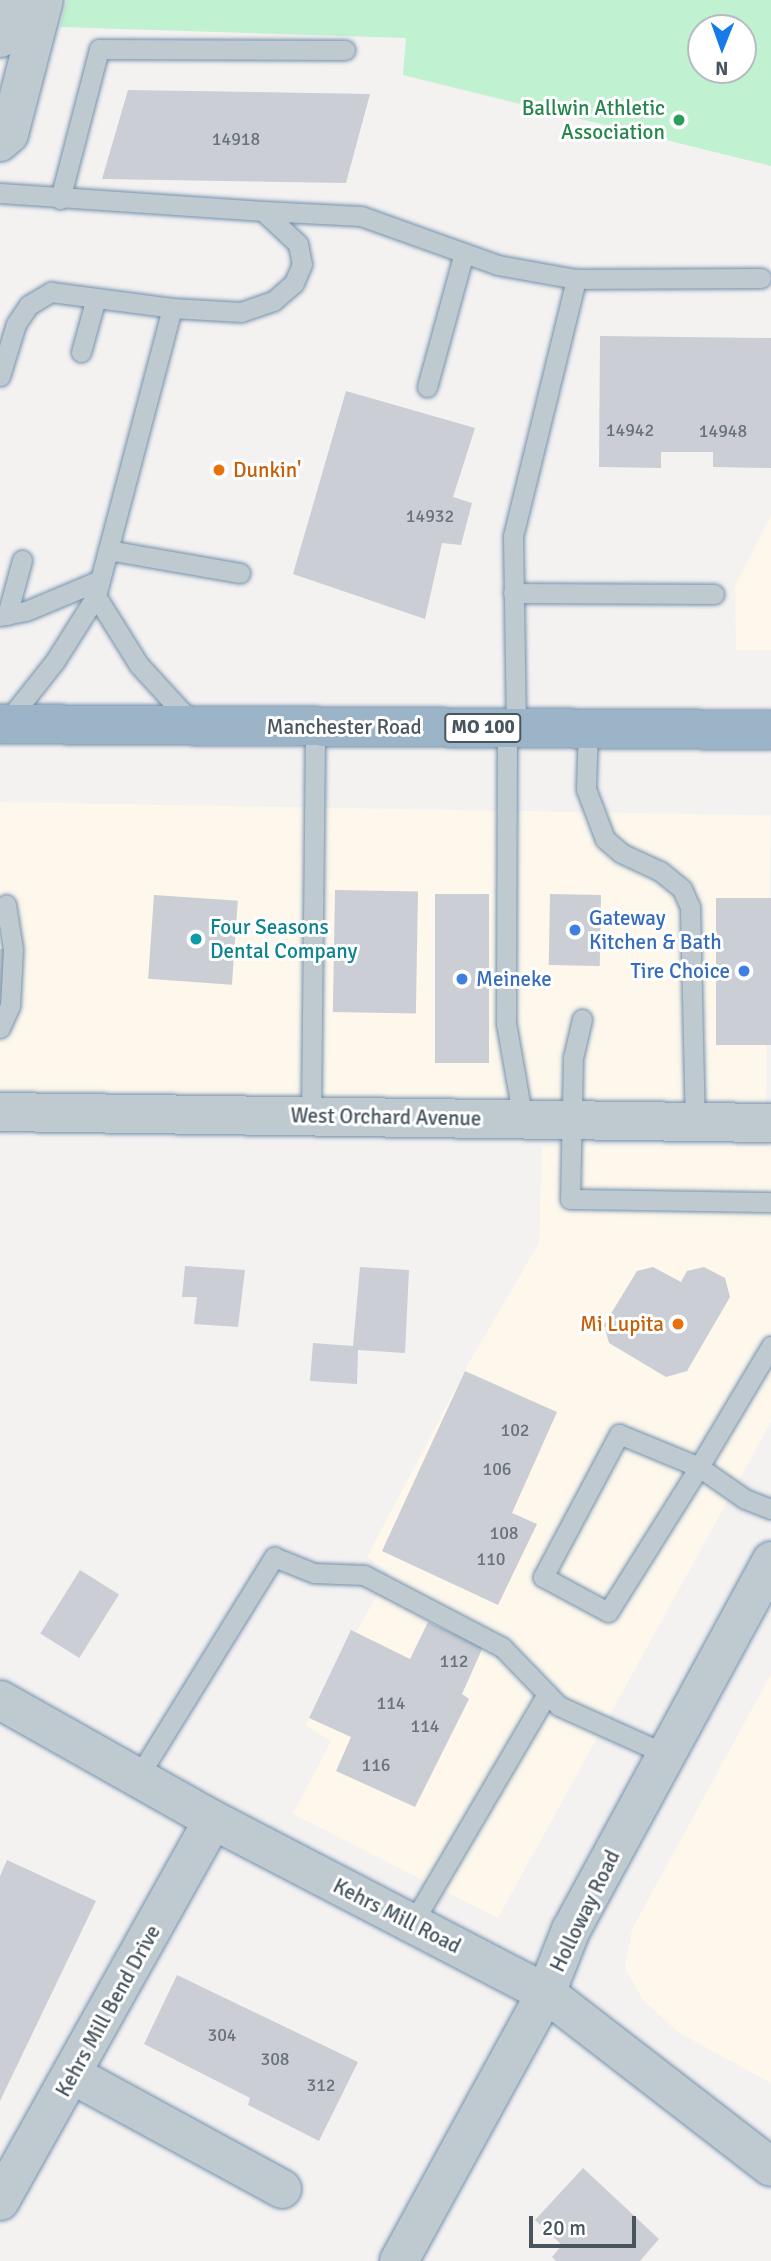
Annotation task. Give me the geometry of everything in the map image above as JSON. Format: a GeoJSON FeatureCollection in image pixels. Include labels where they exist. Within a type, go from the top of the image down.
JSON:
{"type":"FeatureCollection","features":[{"type":"Feature","properties":{"kind":"highway","name":"Manchester Road"},"geometry":{"type":"LineString","coordinates":[[2,724],[771,730]]}},
{"type":"Feature","properties":{"kind":"street"},"geometry":{"type":"LineString","coordinates":[[0,38],[10,0]]}},
{"type":"Feature","properties":{"kind":"street"},"geometry":{"type":"LineString","coordinates":[[0,142],[9,134],[44,0]]}},
{"type":"Feature","properties":{"kind":"street","name":"West Orchard Avenue"},"geometry":{"type":"LineString","coordinates":[[0,1112],[771,1123]]}},
{"type":"Feature","properties":{"kind":"street","name":"Holloway Road"},"geometry":{"type":"LineString","coordinates":[[399,2261],[546,1993],[571,1930],[771,1561]]}},
{"type":"Feature","properties":{"kind":"street","name":"Kehrs Mill Road"},"geometry":{"type":"LineString","coordinates":[[0,1700],[213,1820],[546,1993],[771,2167]]}},
{"type":"Feature","properties":{"kind":"street","name":"Kehrs Mill Bend Drive"},"geometry":{"type":"LineString","coordinates":[[0,2202],[213,1820]]}},
{"type":"Feature","properties":{"kind":"street"},"geometry":{"type":"LineString","coordinates":[[73,2075],[282,2189]]}},
{"type":"Feature","properties":{"kind":"lane"},"geometry":{"type":"LineString","coordinates":[[60,199],[99,50],[345,50]]}},
{"type":"Feature","properties":{"kind":"lane"},"geometry":{"type":"LineString","coordinates":[[0,193],[263,211],[326,211],[361,216],[498,265],[576,279],[761,278]]}},
{"type":"Feature","properties":{"kind":"lane"},"geometry":{"type":"LineString","coordinates":[[0,376],[16,324],[29,305],[51,292],[172,308],[241,312],[273,301],[294,284],[302,264],[298,244],[263,211]]}},
{"type":"Feature","properties":{"kind":"lane"},"geometry":{"type":"LineString","coordinates":[[428,387],[464,253]]}},
{"type":"Feature","properties":{"kind":"lane"},"geometry":{"type":"LineString","coordinates":[[523,1119],[506,1023],[513,536],[576,279]]}},
{"type":"Feature","properties":{"kind":"lane"},"geometry":{"type":"LineString","coordinates":[[81,352],[96,298]]}},
{"type":"Feature","properties":{"kind":"lane"},"geometry":{"type":"LineString","coordinates":[[2,724],[55,661],[98,588],[172,308]]}},
{"type":"Feature","properties":{"kind":"lane"},"geometry":{"type":"LineString","coordinates":[[108,550],[240,573]]}},
{"type":"Feature","properties":{"kind":"lane"},"geometry":{"type":"LineString","coordinates":[[3,616],[22,560]]}},
{"type":"Feature","properties":{"kind":"lane"},"geometry":{"type":"LineString","coordinates":[[3,616],[98,588]]}},
{"type":"Feature","properties":{"kind":"lane"},"geometry":{"type":"LineString","coordinates":[[98,588],[139,665],[195,726]]}},
{"type":"Feature","properties":{"kind":"lane"},"geometry":{"type":"LineString","coordinates":[[513,593],[714,594]]}},
{"type":"Feature","properties":{"kind":"lane"},"geometry":{"type":"LineString","coordinates":[[312,1116],[315,726]]}},
{"type":"Feature","properties":{"kind":"lane"},"geometry":{"type":"LineString","coordinates":[[587,728],[586,789],[605,839],[621,853],[660,871],[682,889],[690,907],[695,1122]]}},
{"type":"Feature","properties":{"kind":"lane"},"geometry":{"type":"LineString","coordinates":[[0,1028],[10,1006],[13,949],[6,905]]}},
{"type":"Feature","properties":{"kind":"lane"},"geometry":{"type":"LineString","coordinates":[[582,1019],[573,1057],[570,1199],[771,1202]]}},
{"type":"Feature","properties":{"kind":"lane"},"geometry":{"type":"LineString","coordinates":[[771,1346],[699,1468],[608,1612],[543,1577],[619,1434],[699,1468],[745,1499],[771,1509]]}},
{"type":"Feature","properties":{"kind":"lane"},"geometry":{"type":"LineString","coordinates":[[138,1777],[274,1557],[314,1573],[364,1575],[502,1647],[559,1706],[666,1754]]}},
{"type":"Feature","properties":{"kind":"lane"},"geometry":{"type":"LineString","coordinates":[[412,1924],[547,1694]]}},
{"type":"Feature","properties":{"kind":"shaded area"},"geometry":{"type":"Polygon","coordinates":[[[771,515],[771,650],[736,650],[735,586],[771,515]]]}},
{"type":"Feature","properties":{"kind":"shaded area"},"geometry":{"type":"Polygon","coordinates":[[[0,802],[771,815],[766,1110],[0,1097],[0,802]]]}},
{"type":"Feature","properties":{"kind":"shaded area"},"geometry":{"type":"Polygon","coordinates":[[[542,1146],[771,1146],[771,1422],[498,1918],[293,1814],[331,1741],[305,1725],[389,1573],[367,1557],[470,1361],[539,1243],[542,1146]]]}},
{"type":"Feature","properties":{"kind":"shaded area"},"geometry":{"type":"Polygon","coordinates":[[[771,1674],[771,2083],[678,2032],[643,2000],[625,1968],[632,1929],[771,1674]]]}},
{"type":"Feature","properties":{"kind":"green space","name":"Ballwin Athletic Association"},"geometry":{"type":"Polygon","coordinates":[[[67,0],[771,0],[771,166],[403,75],[406,38],[60,27],[67,0]]]}},
{"type":"Feature","properties":{"kind":"building"},"geometry":{"type":"Polygon","coordinates":[[[128,90],[370,94],[346,183],[102,179],[128,90]]]}},
{"type":"Feature","properties":{"kind":"building"},"geometry":{"type":"Polygon","coordinates":[[[600,336],[771,338],[771,468],[713,467],[713,452],[661,452],[661,468],[599,467],[600,336]]]}},
{"type":"Feature","properties":{"kind":"building"},"geometry":{"type":"Polygon","coordinates":[[[346,391],[475,428],[453,497],[472,503],[461,545],[442,543],[425,619],[293,574],[346,391]]]}},
{"type":"Feature","properties":{"kind":"building"},"geometry":{"type":"Polygon","coordinates":[[[335,890],[418,891],[416,1013],[333,1012],[335,890]]]}},
{"type":"Feature","properties":{"kind":"building","name":"Meineke"},"geometry":{"type":"Polygon","coordinates":[[[435,894],[489,894],[489,1063],[435,1063],[435,894]]]}},
{"type":"Feature","properties":{"kind":"building","name":"Gateway Kitchen & Bath"},"geometry":{"type":"Polygon","coordinates":[[[550,894],[601,895],[600,966],[549,965],[550,894]]]}},
{"type":"Feature","properties":{"kind":"building","name":"Four Seasons Dental Company"},"geometry":{"type":"Polygon","coordinates":[[[154,895],[238,901],[232,985],[148,979],[154,895]]]}},
{"type":"Feature","properties":{"kind":"building","name":"Tire Choice"},"geometry":{"type":"Polygon","coordinates":[[[716,898],[771,898],[771,1045],[716,1045],[716,898]]]}},
{"type":"Feature","properties":{"kind":"building"},"geometry":{"type":"Polygon","coordinates":[[[0,949],[6,949],[6,1004],[0,1004],[0,949]]]}},
{"type":"Feature","properties":{"kind":"building"},"geometry":{"type":"Polygon","coordinates":[[[185,1266],[245,1270],[238,1327],[194,1324],[197,1297],[182,1297],[185,1266]]]}},
{"type":"Feature","properties":{"kind":"building"},"geometry":{"type":"Polygon","coordinates":[[[360,1267],[409,1270],[405,1353],[358,1350],[357,1384],[310,1381],[313,1343],[353,1346],[360,1267]]]}},
{"type":"Feature","properties":{"kind":"building"},"geometry":{"type":"Polygon","coordinates":[[[653,1267],[681,1282],[687,1271],[704,1267],[725,1278],[730,1297],[687,1371],[666,1377],[609,1343],[604,1325],[637,1271],[653,1267]]]}},
{"type":"Feature","properties":{"kind":"building"},"geometry":{"type":"Polygon","coordinates":[[[465,1371],[557,1412],[512,1513],[537,1524],[498,1605],[382,1551],[465,1371]]]}},
{"type":"Feature","properties":{"kind":"building"},"geometry":{"type":"Polygon","coordinates":[[[80,1570],[119,1594],[79,1658],[40,1634],[80,1570]]]}},
{"type":"Feature","properties":{"kind":"building"},"geometry":{"type":"Polygon","coordinates":[[[428,1622],[483,1647],[462,1694],[469,1699],[415,1807],[336,1771],[351,1737],[309,1718],[351,1630],[410,1659],[428,1622]]]}},
{"type":"Feature","properties":{"kind":"building"},"geometry":{"type":"Polygon","coordinates":[[[7,1860],[96,1901],[0,2101],[0,1876],[7,1860]]]}},
{"type":"Feature","properties":{"kind":"building"},"geometry":{"type":"Polygon","coordinates":[[[177,1975],[358,2062],[319,2141],[248,2105],[250,2098],[144,2044],[177,1975]]]}},
{"type":"Feature","properties":{"kind":"building"},"geometry":{"type":"Polygon","coordinates":[[[583,2168],[659,2239],[640,2261],[556,2261],[552,2257],[562,2245],[535,2220],[583,2168]]]}},
{"type":"Feature","properties":{"kind":"place","name":"Ballwin Athletic Association"},"geometry":{"type":"Point","coordinates":[679,120]}},
{"type":"Feature","properties":{"kind":"place","name":"Dunkin'"},"geometry":{"type":"Point","coordinates":[219,470]}},
{"type":"Feature","properties":{"kind":"place","name":"Gateway Kitchen & Bath"},"geometry":{"type":"Point","coordinates":[575,930]}},
{"type":"Feature","properties":{"kind":"place","name":"Four Seasons Dental Company"},"geometry":{"type":"Point","coordinates":[196,939]}},
{"type":"Feature","properties":{"kind":"place","name":"Tire Choice"},"geometry":{"type":"Point","coordinates":[744,971]}},
{"type":"Feature","properties":{"kind":"place","name":"Meineke"},"geometry":{"type":"Point","coordinates":[462,979]}},
{"type":"Feature","properties":{"kind":"place","name":"Mi Lupita"},"geometry":{"type":"Point","coordinates":[678,1324]}}]}
